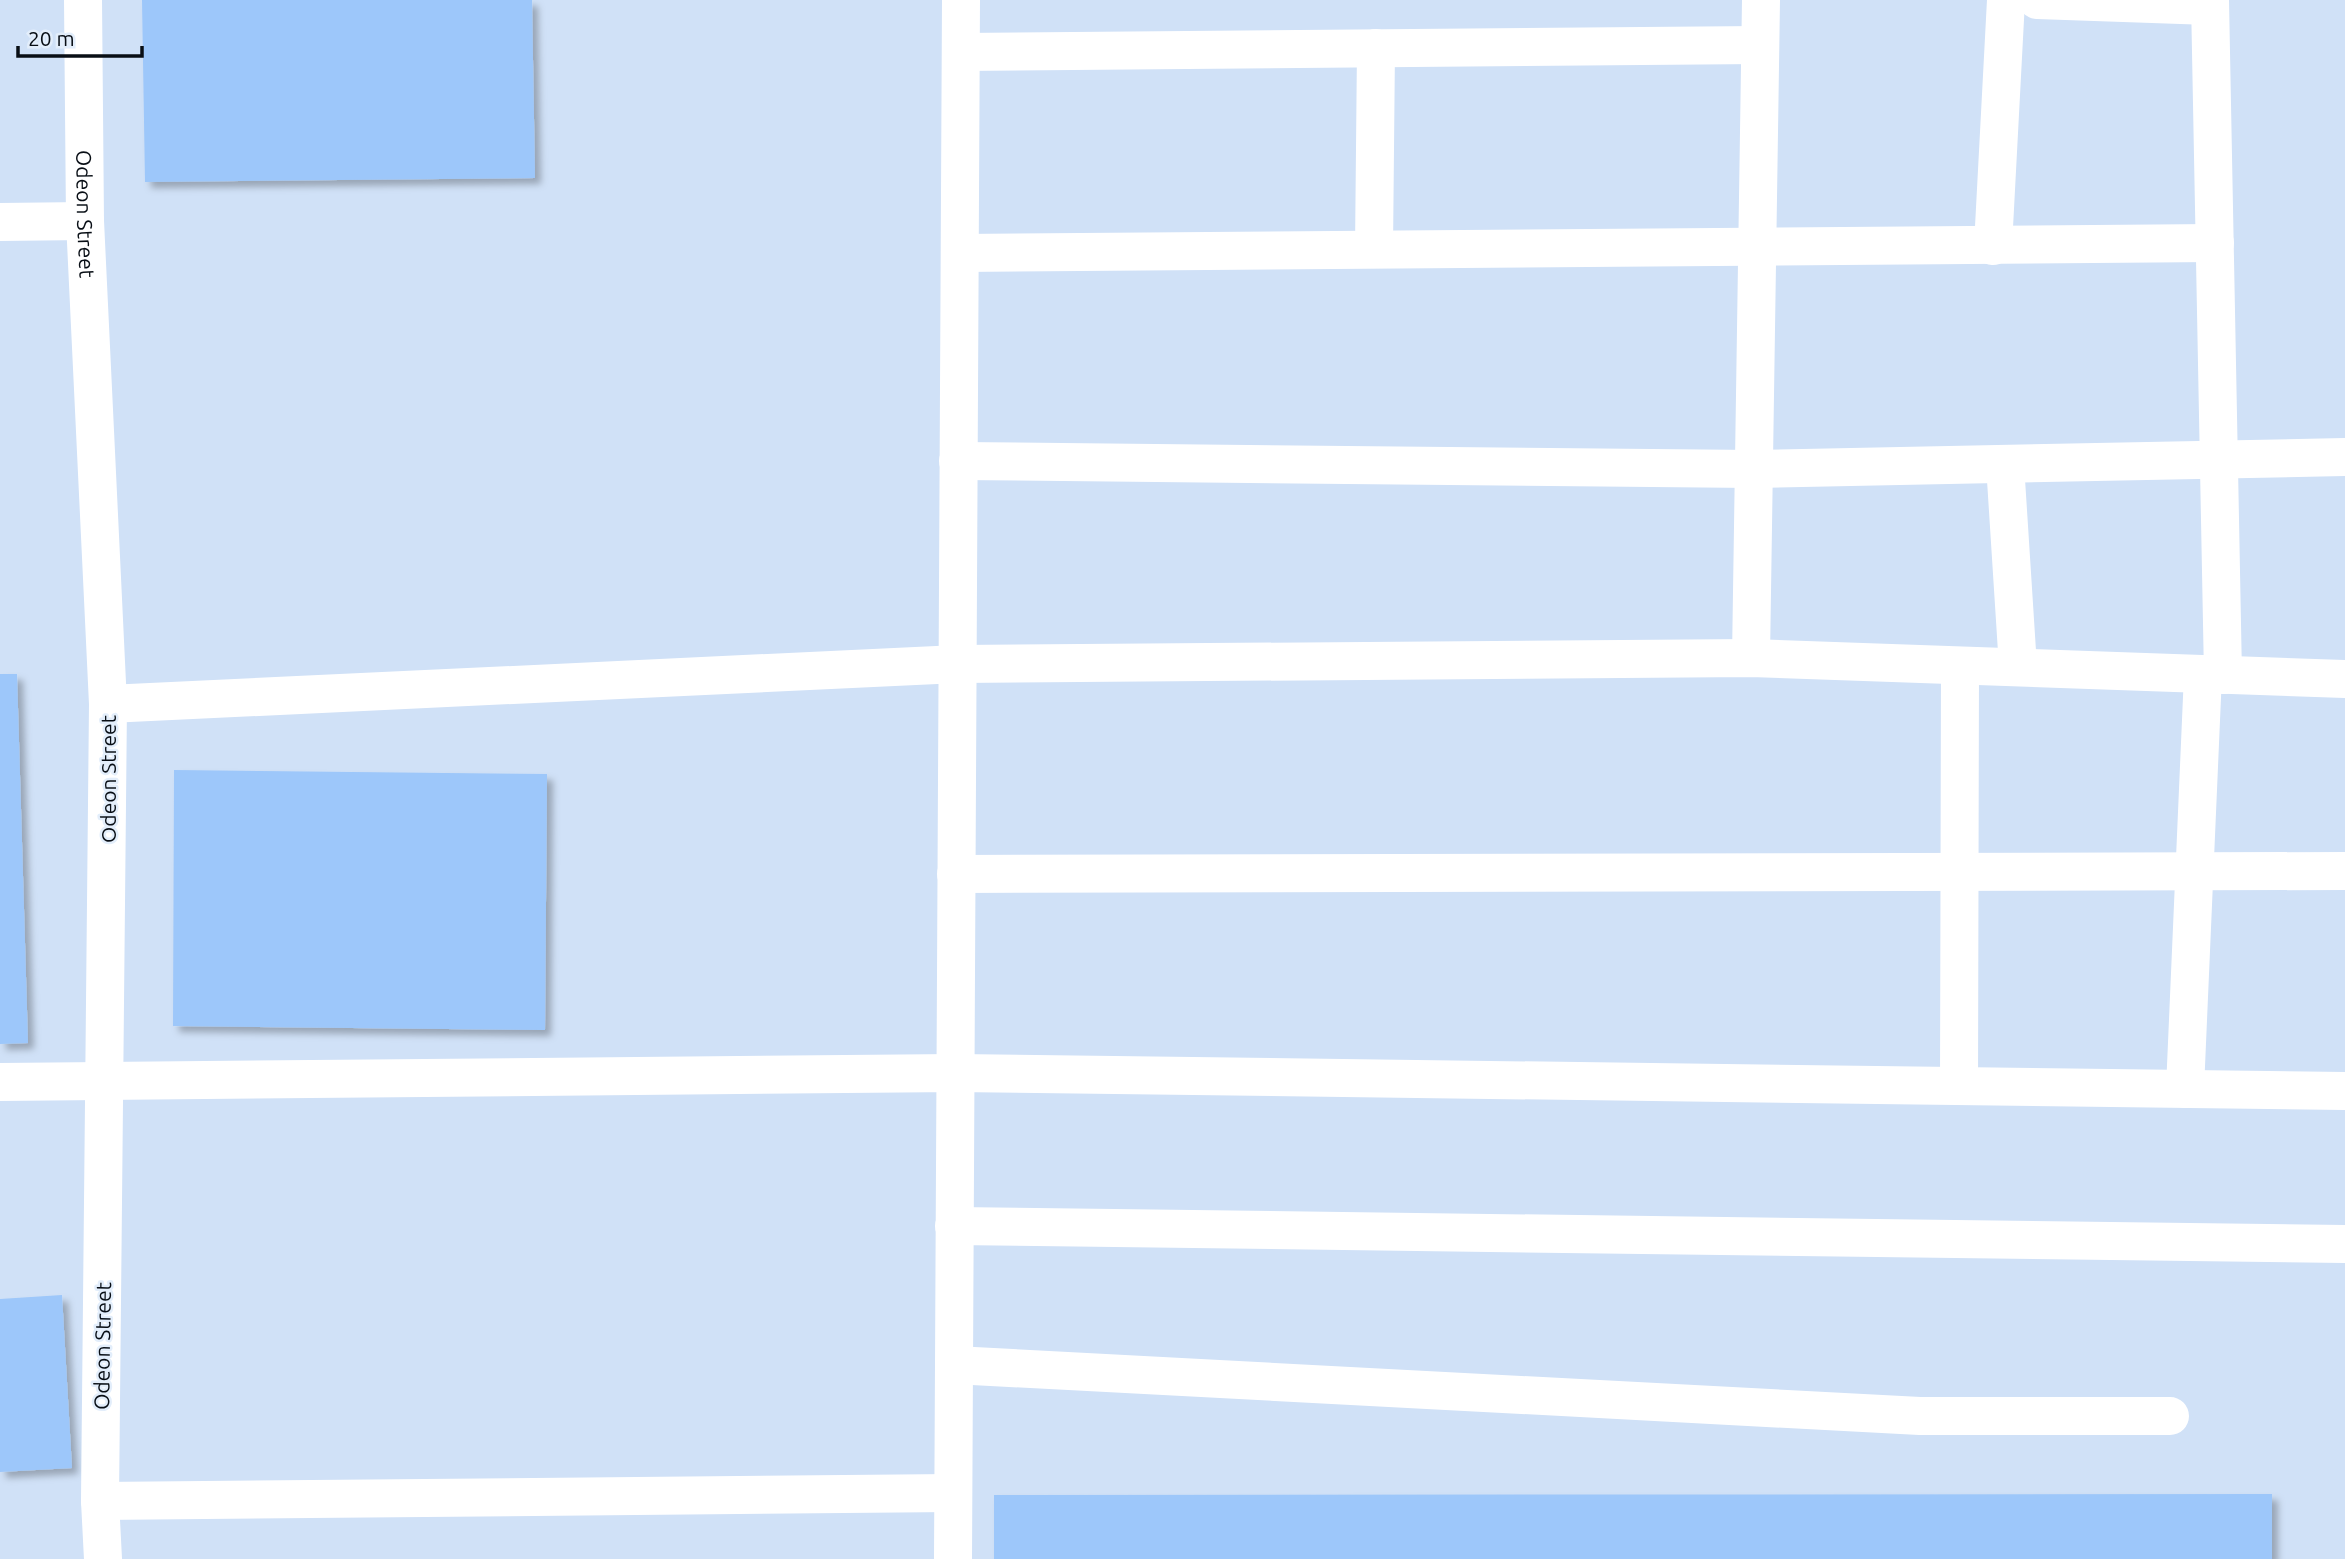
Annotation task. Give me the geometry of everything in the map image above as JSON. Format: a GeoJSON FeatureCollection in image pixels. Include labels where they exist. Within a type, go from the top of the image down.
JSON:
{"type":"FeatureCollection","features":[{"type":"Feature","properties":{"kind":"street","name":"Odeon Street"},"geometry":{"type":"LineString","coordinates":[[83,0],[85,221],[108,704],[100,1501],[103,1559]]}},
{"type":"Feature","properties":{"kind":"street"},"geometry":{"type":"LineString","coordinates":[[953,1559],[961,0]]}},
{"type":"Feature","properties":{"kind":"street"},"geometry":{"type":"LineString","coordinates":[[1751,658],[1761,0]]}},
{"type":"Feature","properties":{"kind":"street"},"geometry":{"type":"LineString","coordinates":[[1993,246],[2006,0]]}},
{"type":"Feature","properties":{"kind":"street"},"geometry":{"type":"LineString","coordinates":[[2037,0],[2210,3],[2219,459],[2213,674],[2195,872],[2185,1089]]}},
{"type":"Feature","properties":{"kind":"street"},"geometry":{"type":"LineString","coordinates":[[961,52],[1760,45]]}},
{"type":"Feature","properties":{"kind":"street"},"geometry":{"type":"LineString","coordinates":[[1374,249],[1376,48]]}},
{"type":"Feature","properties":{"kind":"street"},"geometry":{"type":"LineString","coordinates":[[0,222],[85,221]]}},
{"type":"Feature","properties":{"kind":"street"},"geometry":{"type":"LineString","coordinates":[[960,253],[2215,243]]}},
{"type":"Feature","properties":{"kind":"street"},"geometry":{"type":"LineString","coordinates":[[958,461],[1754,469],[2345,457]]}},
{"type":"Feature","properties":{"kind":"street"},"geometry":{"type":"LineString","coordinates":[[2005,464],[2018,667]]}},
{"type":"Feature","properties":{"kind":"street"},"geometry":{"type":"LineString","coordinates":[[108,704],[958,664],[1751,658],[2345,679]]}},
{"type":"Feature","properties":{"kind":"street"},"geometry":{"type":"LineString","coordinates":[[1959,1086],[1960,666]]}},
{"type":"Feature","properties":{"kind":"street"},"geometry":{"type":"LineString","coordinates":[[956,874],[2345,871]]}},
{"type":"Feature","properties":{"kind":"street"},"geometry":{"type":"LineString","coordinates":[[0,1082],[956,1073],[2345,1091]]}},
{"type":"Feature","properties":{"kind":"street"},"geometry":{"type":"LineString","coordinates":[[954,1226],[2345,1244]]}},
{"type":"Feature","properties":{"kind":"street"},"geometry":{"type":"LineString","coordinates":[[954,1365],[1920,1416],[2170,1416]]}},
{"type":"Feature","properties":{"kind":"street"},"geometry":{"type":"LineString","coordinates":[[100,1501],[953,1493]]}},
{"type":"Feature","properties":{"kind":"building"},"geometry":{"type":"Polygon","coordinates":[[[142,0],[532,0],[535,178],[145,182],[142,0]]]}},
{"type":"Feature","properties":{"kind":"building"},"geometry":{"type":"Polygon","coordinates":[[[0,674],[17,674],[28,1043],[0,1044],[0,674]]]}},
{"type":"Feature","properties":{"kind":"building"},"geometry":{"type":"Polygon","coordinates":[[[174,770],[547,774],[545,1030],[173,1026],[174,770]]]}},
{"type":"Feature","properties":{"kind":"building"},"geometry":{"type":"Polygon","coordinates":[[[62,1295],[72,1468],[0,1472],[0,1299],[62,1295]]]}},
{"type":"Feature","properties":{"kind":"building"},"geometry":{"type":"Polygon","coordinates":[[[2272,1494],[2272,1559],[994,1559],[994,1495],[2272,1494]]]}}]}
